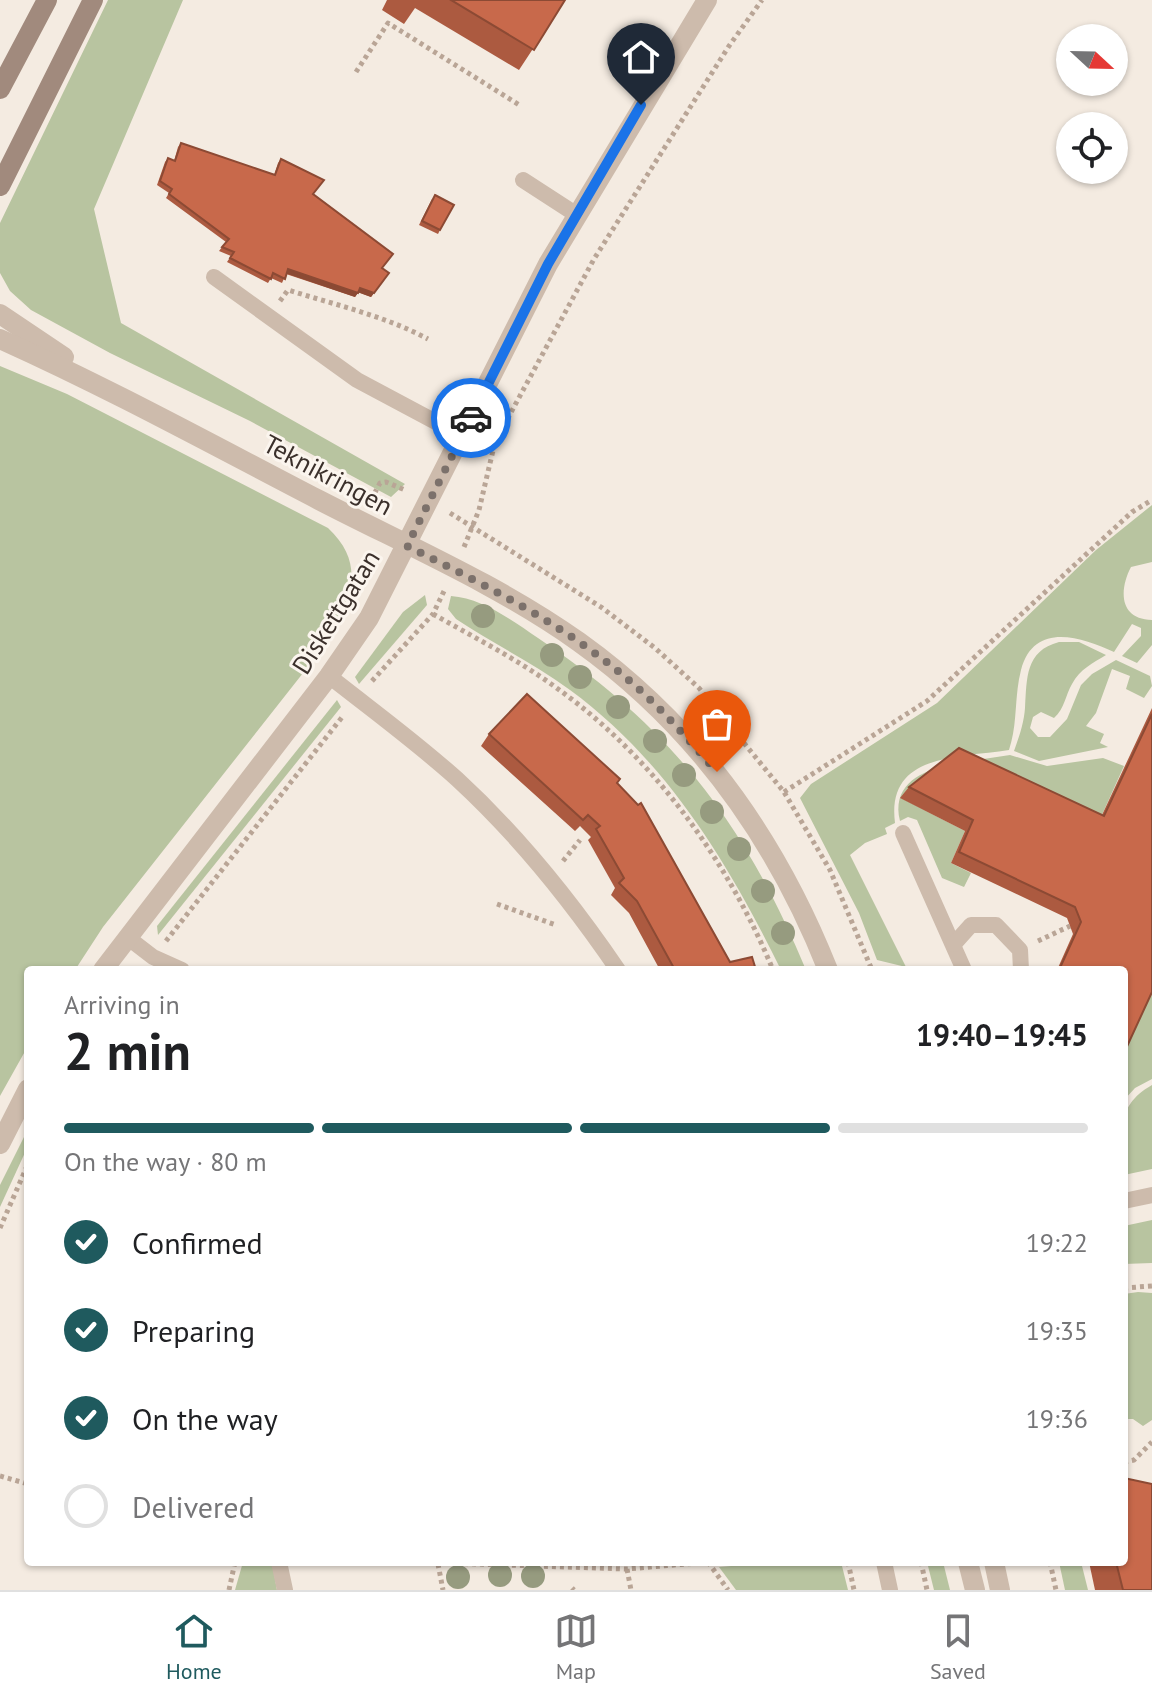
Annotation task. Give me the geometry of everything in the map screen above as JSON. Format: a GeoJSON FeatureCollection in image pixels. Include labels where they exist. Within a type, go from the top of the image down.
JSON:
{"type":"FeatureCollection","features":[{"type":"Feature","properties":{"kind":"main road"},"geometry":{"type":"LineString","coordinates":[[0,89],[47,0]]}},
{"type":"Feature","properties":{"kind":"main road"},"geometry":{"type":"LineString","coordinates":[[0,186],[93,0]]}},
{"type":"Feature","properties":{"kind":"street","name":"Diskettgatan"},"geometry":{"type":"LineString","coordinates":[[106,966],[329,676],[369,618],[577,215],[707,0]]}},
{"type":"Feature","properties":{"kind":"street","name":"Teknikringen"},"geometry":{"type":"LineString","coordinates":[[0,314],[107,387]]}},
{"type":"Feature","properties":{"kind":"street","name":"Teknikringen"},"geometry":{"type":"LineString","coordinates":[[0,339],[107,387],[454,570],[578,642],[631,682],[674,723],[717,772],[765,841],[810,924],[826,966]]}},
{"type":"Feature","properties":{"kind":"street"},"geometry":{"type":"LineString","coordinates":[[0,1144],[24,1097]]}},
{"type":"Feature","properties":{"kind":"street"},"geometry":{"type":"LineString","coordinates":[[969,1566],[975,1590]]}},
{"type":"Feature","properties":{"kind":"street"},"geometry":{"type":"LineString","coordinates":[[995,1566],[1000,1590]]}},
{"type":"Feature","properties":{"kind":"lane"},"geometry":{"type":"LineString","coordinates":[[523,180],[577,215]]}},
{"type":"Feature","properties":{"kind":"lane"},"geometry":{"type":"LineString","coordinates":[[214,277],[357,380],[462,436]]}},
{"type":"Feature","properties":{"kind":"lane"},"geometry":{"type":"LineString","coordinates":[[329,676],[422,748],[482,803],[579,914],[615,966]]}},
{"type":"Feature","properties":{"kind":"lane"},"geometry":{"type":"LineString","coordinates":[[903,833],[962,966]]}},
{"type":"Feature","properties":{"kind":"lane"},"geometry":{"type":"LineString","coordinates":[[954,944],[971,925],[996,925],[1020,950],[1021,966]]}},
{"type":"Feature","properties":{"kind":"lane"},"geometry":{"type":"LineString","coordinates":[[127,937],[153,957],[173,966]]}},
{"type":"Feature","properties":{"kind":"lane"},"geometry":{"type":"LineString","coordinates":[[1128,1200],[1152,1195]]}},
{"type":"Feature","properties":{"kind":"lane"},"geometry":{"type":"LineString","coordinates":[[280,1566],[285,1590]]}},
{"type":"Feature","properties":{"kind":"lane"},"geometry":{"type":"LineString","coordinates":[[885,1566],[890,1590]]}},
{"type":"Feature","properties":{"kind":"path"},"geometry":{"type":"LineString","coordinates":[[153,957],[357,698],[433,614],[479,510],[495,442],[594,259],[729,46],[762,0]]}},
{"type":"Feature","properties":{"kind":"path"},"geometry":{"type":"LineString","coordinates":[[356,72],[388,23],[521,106]]}},
{"type":"Feature","properties":{"kind":"path"},"geometry":{"type":"LineString","coordinates":[[268,317],[288,290],[392,320],[428,339]]}},
{"type":"Feature","properties":{"kind":"path"},"geometry":{"type":"LineString","coordinates":[[784,792],[927,701],[1132,512],[1152,500]]}},
{"type":"Feature","properties":{"kind":"path"},"geometry":{"type":"LineString","coordinates":[[433,614],[559,689],[631,753],[696,831],[726,875],[771,966]]}},
{"type":"Feature","properties":{"kind":"path"},"geometry":{"type":"LineString","coordinates":[[497,904],[560,926],[579,914]]}},
{"type":"Feature","properties":{"kind":"path"},"geometry":{"type":"LineString","coordinates":[[1020,950],[1070,926]]}},
{"type":"Feature","properties":{"kind":"path"},"geometry":{"type":"LineString","coordinates":[[0,1228],[24,1173]]}},
{"type":"Feature","properties":{"kind":"path"},"geometry":{"type":"LineString","coordinates":[[1128,1288],[1152,1286]]}},
{"type":"Feature","properties":{"kind":"path"},"geometry":{"type":"LineString","coordinates":[[1128,1461],[1134,1460],[1152,1442]]}},
{"type":"Feature","properties":{"kind":"path"},"geometry":{"type":"LineString","coordinates":[[0,1476],[24,1483]]}},
{"type":"Feature","properties":{"kind":"path"},"geometry":{"type":"LineString","coordinates":[[229,1590],[234,1566]]}},
{"type":"Feature","properties":{"kind":"path"},"geometry":{"type":"LineString","coordinates":[[438,1566],[443,1590]]}},
{"type":"Feature","properties":{"kind":"path"},"geometry":{"type":"LineString","coordinates":[[514,1566],[627,1569],[662,1566]]}},
{"type":"Feature","properties":{"kind":"path"},"geometry":{"type":"LineString","coordinates":[[712,1566],[728,1590]]}},
{"type":"Feature","properties":{"kind":"path"},"geometry":{"type":"LineString","coordinates":[[849,1566],[854,1590]]}},
{"type":"Feature","properties":{"kind":"path"},"geometry":{"type":"LineString","coordinates":[[922,1566],[927,1590]]}},
{"type":"Feature","properties":{"kind":"path"},"geometry":{"type":"LineString","coordinates":[[1051,1566],[1056,1590]]}},
{"type":"Feature","properties":{"kind":"path"},"geometry":{"type":"LineString","coordinates":[[627,1569],[631,1590]]}},
{"type":"Feature","properties":{"kind":"green space"},"geometry":{"type":"Polygon","coordinates":[[[108,0],[183,0],[94,209],[121,323],[405,484],[391,497],[250,421],[110,353],[31,310],[10,291],[0,273],[0,223],[108,0]]]}},
{"type":"Feature","properties":{"kind":"green space"},"geometry":{"type":"Polygon","coordinates":[[[0,366],[67,394],[328,528],[342,544],[349,559],[351,575],[344,606],[318,654],[103,927],[78,966],[24,966],[24,1053],[0,1096],[0,366]]]}},
{"type":"Feature","properties":{"kind":"green space"},"geometry":{"type":"Polygon","coordinates":[[[1152,505],[1152,562],[1131,567],[1124,594],[1133,615],[1152,620],[1152,645],[1137,663],[1122,656],[1141,636],[1141,628],[1132,624],[1114,652],[1074,638],[1047,639],[1036,644],[1021,670],[1009,750],[930,763],[914,771],[902,783],[895,800],[895,823],[885,828],[887,834],[865,843],[850,855],[906,966],[877,960],[859,913],[800,798],[811,784],[937,703],[1096,550],[1152,505]]]}},
{"type":"Feature","properties":{"kind":"green space"},"geometry":{"type":"Polygon","coordinates":[[[425,595],[427,605],[359,684],[355,677],[403,612],[425,595]]]}},
{"type":"Feature","properties":{"kind":"green space"},"geometry":{"type":"Polygon","coordinates":[[[451,596],[474,601],[508,618],[585,672],[665,743],[699,782],[729,824],[757,869],[804,966],[779,966],[717,854],[666,782],[637,749],[570,690],[456,619],[448,609],[451,596]]]}},
{"type":"Feature","properties":{"kind":"green space"},"geometry":{"type":"Polygon","coordinates":[[[1059,642],[1079,642],[1106,655],[1079,674],[1054,718],[1041,712],[1033,717],[1030,728],[1038,737],[1050,737],[1067,719],[1081,685],[1092,674],[1116,660],[1150,676],[1152,686],[1144,698],[1126,689],[1130,676],[1112,669],[1096,713],[1086,726],[1104,734],[1100,743],[1108,747],[1039,761],[1014,751],[1024,719],[1030,667],[1040,652],[1059,642]]]}},
{"type":"Feature","properties":{"kind":"green space"},"geometry":{"type":"Polygon","coordinates":[[[337,700],[341,707],[158,935],[157,926],[337,700]]]}},
{"type":"Feature","properties":{"kind":"green space"},"geometry":{"type":"Polygon","coordinates":[[[1010,755],[1047,766],[1103,758],[1124,766],[1096,828],[957,763],[1010,755]]]}},
{"type":"Feature","properties":{"kind":"green space"},"geometry":{"type":"Polygon","coordinates":[[[944,766],[901,798],[965,831],[951,863],[971,873],[964,887],[942,878],[917,820],[908,817],[900,821],[898,809],[900,799],[903,791],[908,784],[924,773],[944,766]]]}},
{"type":"Feature","properties":{"kind":"green space"},"geometry":{"type":"Polygon","coordinates":[[[1152,986],[1152,1079],[1128,1096],[1128,1038],[1152,986]]]}},
{"type":"Feature","properties":{"kind":"green space"},"geometry":{"type":"Polygon","coordinates":[[[1152,1085],[1152,1169],[1128,1174],[1128,1109],[1139,1094],[1152,1085]]]}},
{"type":"Feature","properties":{"kind":"green space"},"geometry":{"type":"Polygon","coordinates":[[[24,1137],[24,1155],[0,1207],[0,1185],[24,1137]]]}},
{"type":"Feature","properties":{"kind":"green space"},"geometry":{"type":"Polygon","coordinates":[[[1152,1220],[1152,1263],[1128,1264],[1128,1225],[1152,1220]]]}},
{"type":"Feature","properties":{"kind":"green space"},"geometry":{"type":"Polygon","coordinates":[[[1128,1293],[1152,1293],[1152,1420],[1143,1426],[1128,1419],[1128,1293]]]}},
{"type":"Feature","properties":{"kind":"green space"},"geometry":{"type":"Polygon","coordinates":[[[242,1566],[273,1566],[277,1590],[235,1590],[242,1566]]]}},
{"type":"Feature","properties":{"kind":"green space"},"geometry":{"type":"Polygon","coordinates":[[[842,1566],[848,1590],[736,1590],[719,1567],[842,1566]]]}},
{"type":"Feature","properties":{"kind":"green space"},"geometry":{"type":"Polygon","coordinates":[[[928,1566],[944,1566],[950,1590],[934,1590],[928,1566]]]}},
{"type":"Feature","properties":{"kind":"green space"},"geometry":{"type":"Polygon","coordinates":[[[1060,1566],[1082,1566],[1088,1590],[1065,1590],[1060,1566]]]}},
{"type":"Feature","properties":{"kind":"building"},"geometry":{"type":"Polygon","coordinates":[[[451,0],[565,0],[534,50],[451,0]]]}},
{"type":"Feature","properties":{"kind":"building"},"geometry":{"type":"Polygon","coordinates":[[[181,143],[275,175],[281,159],[324,180],[313,194],[393,254],[382,268],[389,273],[374,293],[360,288],[358,293],[288,269],[285,279],[273,273],[271,279],[230,258],[234,252],[222,247],[229,239],[169,194],[172,189],[160,181],[168,158],[175,161],[181,143]]]}},
{"type":"Feature","properties":{"kind":"building"},"geometry":{"type":"Polygon","coordinates":[[[435,195],[454,205],[440,230],[422,221],[435,195]]]}},
{"type":"Feature","properties":{"kind":"building"},"geometry":{"type":"Polygon","coordinates":[[[527,694],[620,779],[617,783],[638,805],[641,803],[730,962],[752,957],[755,966],[673,966],[637,901],[619,883],[624,878],[596,829],[600,826],[588,815],[583,820],[489,734],[527,694]]]}},
{"type":"Feature","properties":{"kind":"building"},"geometry":{"type":"Polygon","coordinates":[[[1152,714],[1152,992],[1128,1044],[1128,966],[1061,966],[1081,922],[1075,907],[959,852],[973,820],[909,787],[959,748],[1104,816],[1152,714]]]}},
{"type":"Feature","properties":{"kind":"building"},"geometry":{"type":"Polygon","coordinates":[[[1128,1479],[1152,1484],[1152,1590],[1123,1590],[1117,1566],[1128,1566],[1128,1479]]]}},
{"type":"Feature","properties":{"kind":"way so far"},"geometry":{"type":"LineString","coordinates":[[471,418],[407,546],[528,610],[578,642],[631,682],[674,723],[717,772]]}},
{"type":"Feature","properties":{"kind":"route"},"geometry":{"type":"LineString","coordinates":[[471,418],[548,264],[641,105]]}}]}
